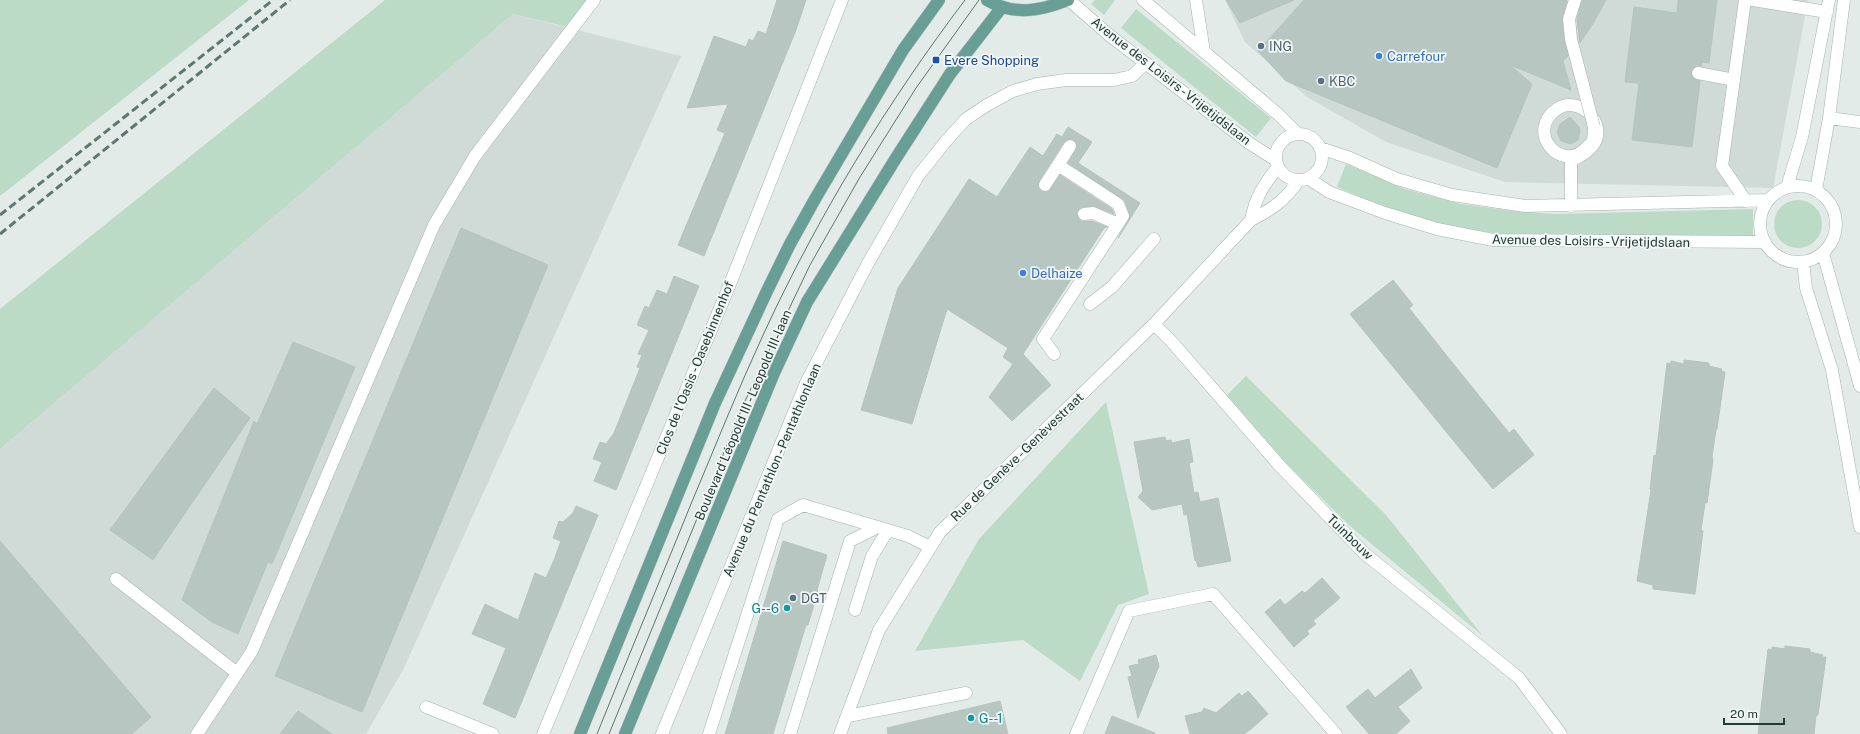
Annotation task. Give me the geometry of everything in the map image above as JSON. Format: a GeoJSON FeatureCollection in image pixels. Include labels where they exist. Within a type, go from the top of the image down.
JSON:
{"type":"FeatureCollection","features":[{"type":"Feature","properties":{"kind":"main road","name":"Boulevard Léopold III - Leopold III-laan"},"geometry":{"type":"LineString","coordinates":[[580,734],[715,403],[770,285],[812,205],[893,67],[939,0]]}},
{"type":"Feature","properties":{"kind":"main road"},"geometry":{"type":"LineString","coordinates":[[987,0],[1002,7],[1025,11],[1047,8],[1068,0]]}},
{"type":"Feature","properties":{"kind":"main road","name":"Boulevard Léopold III - Leopold III-laan"},"geometry":{"type":"LineString","coordinates":[[625,734],[774,373],[807,302],[950,74],[1002,7]]}},
{"type":"Feature","properties":{"kind":"street"},"geometry":{"type":"LineString","coordinates":[[197,734],[252,651],[434,225],[475,156],[594,0]]}},
{"type":"Feature","properties":{"kind":"street","name":"Clos de l'Oasis - Oasebinnenhof"},"geometry":{"type":"LineString","coordinates":[[544,734],[728,289],[842,0]]}},
{"type":"Feature","properties":{"kind":"street","name":"Avenue des Loisirs - Vrijetijdslaan"},"geometry":{"type":"LineString","coordinates":[[1068,0],[1277,164]]}},
{"type":"Feature","properties":{"kind":"street"},"geometry":{"type":"LineString","coordinates":[[1143,0],[1279,115],[1298,134]]}},
{"type":"Feature","properties":{"kind":"street"},"geometry":{"type":"LineString","coordinates":[[1196,0],[1204,52]]}},
{"type":"Feature","properties":{"kind":"street"},"geometry":{"type":"LineString","coordinates":[[1571,206],[1571,160],[1586,153],[1596,140],[1597,124],[1588,111],[1573,105],[1558,108],[1547,118],[1543,132],[1548,146],[1560,155],[1571,156],[1582,152],[1592,142],[1594,127],[1571,39],[1569,19],[1575,0]]}},
{"type":"Feature","properties":{"kind":"street"},"geometry":{"type":"LineString","coordinates":[[1745,0],[1722,166],[1746,201]]}},
{"type":"Feature","properties":{"kind":"street"},"geometry":{"type":"LineString","coordinates":[[1753,0],[1827,12]]}},
{"type":"Feature","properties":{"kind":"street"},"geometry":{"type":"LineString","coordinates":[[1787,187],[1802,137],[1830,0]]}},
{"type":"Feature","properties":{"kind":"street"},"geometry":{"type":"LineString","coordinates":[[1816,190],[1829,118],[1844,0]]}},
{"type":"Feature","properties":{"kind":"street","name":"Avenue du Pentathlon - Pentathlonlaan"},"geometry":{"type":"LineString","coordinates":[[662,734],[806,383],[867,265],[918,176],[966,119],[987,105],[1013,91],[1037,84],[1066,80],[1114,80],[1132,76],[1146,62]]}},
{"type":"Feature","properties":{"kind":"street"},"geometry":{"type":"LineString","coordinates":[[1698,73],[1734,80]]}},
{"type":"Feature","properties":{"kind":"street"},"geometry":{"type":"LineString","coordinates":[[1829,118],[1860,122]]}},
{"type":"Feature","properties":{"kind":"street"},"geometry":{"type":"LineString","coordinates":[[1298,134],[1312,138],[1320,148],[1322,156],[1318,169],[1303,179],[1287,176],[1277,164],[1276,152],[1279,145],[1291,135],[1298,134]]}},
{"type":"Feature","properties":{"kind":"street"},"geometry":{"type":"LineString","coordinates":[[1046,185],[1070,146]]}},
{"type":"Feature","properties":{"kind":"street"},"geometry":{"type":"LineString","coordinates":[[1320,148],[1345,156],[1397,180],[1452,195],[1525,206],[1768,200]]}},
{"type":"Feature","properties":{"kind":"street"},"geometry":{"type":"LineString","coordinates":[[1251,220],[1254,203],[1277,164]]}},
{"type":"Feature","properties":{"kind":"street"},"geometry":{"type":"LineString","coordinates":[[1054,354],[1043,339],[1123,216],[1118,204],[1058,165]]}},
{"type":"Feature","properties":{"kind":"street","name":"Avenue des Loisirs - Vrijetijdslaan"},"geometry":{"type":"LineString","coordinates":[[1303,179],[1329,192],[1385,213],[1437,229],[1493,240],[1765,242]]}},
{"type":"Feature","properties":{"kind":"street","name":"Rue de Genève - Genèvestraat"},"geometry":{"type":"LineString","coordinates":[[840,734],[879,630],[940,532],[1154,324],[1251,220],[1271,210],[1303,179]]}},
{"type":"Feature","properties":{"kind":"street"},"geometry":{"type":"LineString","coordinates":[[1802,186],[1816,190],[1832,205],[1837,220],[1832,242],[1823,253],[1810,260],[1803,262],[1788,261],[1781,258],[1769,248],[1762,236],[1760,220],[1764,206],[1774,194],[1787,187],[1802,186]]}},
{"type":"Feature","properties":{"kind":"street"},"geometry":{"type":"LineString","coordinates":[[1084,214],[1093,213],[1118,224]]}},
{"type":"Feature","properties":{"kind":"street"},"geometry":{"type":"LineString","coordinates":[[1090,304],[1112,287],[1154,239]]}},
{"type":"Feature","properties":{"kind":"street"},"geometry":{"type":"LineString","coordinates":[[1823,253],[1860,386]]}},
{"type":"Feature","properties":{"kind":"street"},"geometry":{"type":"LineString","coordinates":[[1803,262],[1806,288],[1832,370],[1860,527]]}},
{"type":"Feature","properties":{"kind":"street","name":"Tuinbouw"},"geometry":{"type":"LineString","coordinates":[[1154,324],[1172,342],[1279,464],[1364,553],[1519,678],[1561,734]]}},
{"type":"Feature","properties":{"kind":"street"},"geometry":{"type":"LineString","coordinates":[[709,734],[778,519],[803,505],[908,536],[930,547]]}},
{"type":"Feature","properties":{"kind":"street"},"geometry":{"type":"LineString","coordinates":[[856,610],[872,556],[883,529]]}},
{"type":"Feature","properties":{"kind":"street"},"geometry":{"type":"LineString","coordinates":[[790,734],[850,540],[883,529]]}},
{"type":"Feature","properties":{"kind":"street"},"geometry":{"type":"LineString","coordinates":[[116,579],[237,674]]}},
{"type":"Feature","properties":{"kind":"street"},"geometry":{"type":"LineString","coordinates":[[1076,734],[1128,611],[1213,594],[1336,734]]}},
{"type":"Feature","properties":{"kind":"street"},"geometry":{"type":"LineString","coordinates":[[848,716],[966,693]]}},
{"type":"Feature","properties":{"kind":"street"},"geometry":{"type":"LineString","coordinates":[[426,707],[493,734]]}},
{"type":"Feature","properties":{"kind":"shaded area"},"geometry":{"type":"Polygon","coordinates":[[[1225,0],[1808,0],[1773,188],[1505,182],[1386,142],[1307,97],[1245,42],[1225,0]]]}},
{"type":"Feature","properties":{"kind":"shaded area"},"geometry":{"type":"Polygon","coordinates":[[[513,14],[681,56],[404,668],[366,734],[0,734],[0,449],[513,14]]]}},
{"type":"Feature","properties":{"kind":"green space"},"geometry":{"type":"Polygon","coordinates":[[[0,0],[249,0],[0,196],[0,0]]]}},
{"type":"Feature","properties":{"kind":"green space"},"geometry":{"type":"Polygon","coordinates":[[[385,0],[599,0],[576,29],[513,14],[0,449],[0,309],[385,0]]]}},
{"type":"Feature","properties":{"kind":"green space"},"geometry":{"type":"Polygon","coordinates":[[[1095,0],[1115,0],[1104,15],[1091,4],[1095,0]]]}},
{"type":"Feature","properties":{"kind":"green space"},"geometry":{"type":"Polygon","coordinates":[[[1136,9],[1271,118],[1256,137],[1121,28],[1136,9]]]}},
{"type":"Feature","properties":{"kind":"green space"},"geometry":{"type":"Polygon","coordinates":[[[1346,164],[1405,189],[1461,204],[1513,211],[1556,214],[1753,209],[1753,236],[1535,237],[1493,233],[1452,226],[1398,213],[1337,187],[1346,164]]]}},
{"type":"Feature","properties":{"kind":"green space"},"geometry":{"type":"Polygon","coordinates":[[[1798,200],[1807,202],[1815,207],[1820,215],[1822,224],[1820,233],[1815,241],[1807,246],[1798,248],[1789,246],[1781,241],[1776,233],[1774,224],[1776,215],[1781,207],[1789,202],[1798,200]]]}},
{"type":"Feature","properties":{"kind":"green space"},"geometry":{"type":"Polygon","coordinates":[[[1246,376],[1386,515],[1483,636],[1351,527],[1286,463],[1227,395],[1246,376]]]}},
{"type":"Feature","properties":{"kind":"green space"},"geometry":{"type":"Polygon","coordinates":[[[1106,402],[1149,594],[1118,605],[1080,681],[1023,640],[915,651],[979,539],[1106,402]]]}},
{"type":"Feature","properties":{"kind":"building"},"geometry":{"type":"Polygon","coordinates":[[[777,0],[806,0],[796,30],[704,256],[678,245],[725,133],[717,130],[728,104],[687,108],[714,36],[746,47],[749,39],[753,41],[758,31],[766,34],[777,0]]]}},
{"type":"Feature","properties":{"kind":"building"},"geometry":{"type":"Polygon","coordinates":[[[1226,0],[1294,0],[1240,23],[1226,0]]]}},
{"type":"Feature","properties":{"kind":"building"},"geometry":{"type":"Polygon","coordinates":[[[1304,0],[1567,0],[1562,19],[1564,40],[1568,56],[1563,61],[1571,90],[1510,65],[1532,84],[1497,168],[1286,81],[1258,51],[1304,0]]]}},
{"type":"Feature","properties":{"kind":"building"},"geometry":{"type":"Polygon","coordinates":[[[1582,0],[1606,0],[1580,43],[1577,20],[1582,0]]]}},
{"type":"Feature","properties":{"kind":"building"},"geometry":{"type":"Polygon","coordinates":[[[1678,0],[1717,0],[1709,63],[1702,62],[1702,66],[1695,66],[1691,72],[1693,78],[1700,81],[1692,147],[1632,140],[1639,83],[1625,82],[1634,7],[1677,13],[1678,0]]]}},
{"type":"Feature","properties":{"kind":"building"},"geometry":{"type":"Polygon","coordinates":[[[1570,117],[1579,127],[1580,131],[1578,140],[1571,144],[1561,141],[1557,132],[1560,124],[1570,117]]]}},
{"type":"Feature","properties":{"kind":"building"},"geometry":{"type":"Polygon","coordinates":[[[1068,127],[1092,142],[1078,163],[1140,203],[1118,238],[1130,217],[1125,201],[1068,163],[1077,147],[1076,142],[1071,139],[1064,142],[1039,181],[1039,189],[1041,191],[1048,192],[1060,175],[1112,209],[1114,214],[1093,206],[1083,207],[1077,211],[1077,215],[1081,221],[1092,221],[1107,227],[1104,228],[1023,354],[1051,385],[1012,421],[989,397],[1013,364],[1003,357],[1008,348],[947,309],[912,424],[861,410],[898,288],[969,179],[997,197],[1030,147],[1043,156],[1057,134],[1062,137],[1068,127]]]}},
{"type":"Feature","properties":{"kind":"building"},"geometry":{"type":"Polygon","coordinates":[[[461,228],[548,265],[362,712],[275,676],[461,228]]]}},
{"type":"Feature","properties":{"kind":"building"},"geometry":{"type":"Polygon","coordinates":[[[674,276],[699,286],[616,490],[594,481],[602,462],[593,459],[600,442],[606,444],[614,433],[640,368],[637,367],[642,355],[638,354],[649,330],[637,325],[645,306],[649,308],[657,290],[667,294],[674,276]]]}},
{"type":"Feature","properties":{"kind":"building"},"geometry":{"type":"Polygon","coordinates":[[[1393,280],[1413,305],[1409,308],[1509,433],[1514,429],[1534,455],[1493,489],[1350,314],[1393,280]]]}},
{"type":"Feature","properties":{"kind":"building"},"geometry":{"type":"Polygon","coordinates":[[[293,342],[355,367],[272,564],[268,562],[238,634],[212,622],[182,600],[254,421],[257,424],[293,342]]]}},
{"type":"Feature","properties":{"kind":"building"},"geometry":{"type":"Polygon","coordinates":[[[1684,360],[1709,363],[1709,366],[1722,369],[1721,371],[1725,372],[1712,457],[1713,460],[1707,503],[1705,503],[1701,530],[1703,531],[1695,594],[1653,589],[1653,585],[1637,581],[1651,490],[1654,455],[1656,456],[1667,363],[1671,364],[1671,361],[1684,364],[1684,360]]]}},
{"type":"Feature","properties":{"kind":"building"},"geometry":{"type":"Polygon","coordinates":[[[214,388],[250,418],[153,560],[110,530],[214,388]]]}},
{"type":"Feature","properties":{"kind":"building"},"geometry":{"type":"Polygon","coordinates":[[[1165,437],[1166,441],[1171,440],[1172,443],[1189,439],[1193,462],[1189,463],[1194,493],[1198,492],[1200,502],[1218,498],[1231,561],[1198,567],[1196,560],[1195,561],[1187,514],[1184,515],[1182,504],[1152,510],[1138,497],[1143,491],[1134,442],[1165,437]]]}},
{"type":"Feature","properties":{"kind":"building"},"geometry":{"type":"Polygon","coordinates":[[[576,506],[598,515],[515,718],[483,704],[506,648],[472,634],[485,604],[518,620],[535,573],[546,578],[554,560],[561,541],[553,538],[559,521],[563,522],[573,513],[576,506]]]}},
{"type":"Feature","properties":{"kind":"building"},"geometry":{"type":"Polygon","coordinates":[[[0,541],[151,717],[132,734],[0,734],[0,541]]]}},
{"type":"Feature","properties":{"kind":"building","name":"G--6"},"geometry":{"type":"Polygon","coordinates":[[[783,541],[827,555],[808,625],[806,625],[773,734],[725,734],[783,541]]]}},
{"type":"Feature","properties":{"kind":"building"},"geometry":{"type":"Polygon","coordinates":[[[1322,578],[1340,598],[1313,621],[1316,624],[1307,631],[1309,634],[1294,647],[1265,612],[1280,599],[1285,605],[1302,591],[1305,593],[1322,578]]]}},
{"type":"Feature","properties":{"kind":"building"},"geometry":{"type":"Polygon","coordinates":[[[1785,646],[1810,649],[1810,652],[1826,657],[1814,734],[1758,734],[1768,649],[1772,650],[1772,647],[1785,649],[1785,646]]]}},
{"type":"Feature","properties":{"kind":"building"},"geometry":{"type":"Polygon","coordinates":[[[1156,655],[1159,666],[1138,718],[1128,677],[1132,676],[1129,666],[1139,664],[1138,660],[1156,655]]]}},
{"type":"Feature","properties":{"kind":"building"},"geometry":{"type":"Polygon","coordinates":[[[1411,669],[1422,688],[1398,707],[1410,721],[1396,734],[1369,734],[1346,707],[1368,689],[1375,698],[1411,669]]]}},
{"type":"Feature","properties":{"kind":"building"},"geometry":{"type":"Polygon","coordinates":[[[1248,691],[1268,714],[1251,729],[1244,734],[1190,734],[1185,716],[1202,712],[1204,708],[1216,713],[1239,693],[1242,696],[1248,691]]]}},
{"type":"Feature","properties":{"kind":"building","name":"G--1"},"geometry":{"type":"Polygon","coordinates":[[[1000,701],[1008,734],[888,734],[887,728],[1000,701]]]}},
{"type":"Feature","properties":{"kind":"building"},"geometry":{"type":"Polygon","coordinates":[[[298,711],[332,734],[280,734],[298,711]]]}},
{"type":"Feature","properties":{"kind":"building"},"geometry":{"type":"Polygon","coordinates":[[[1112,716],[1155,733],[1155,734],[1105,734],[1112,716]]]}},
{"type":"Feature","properties":{"kind":"tram line"},"geometry":{"type":"LineString","coordinates":[[597,734],[736,397],[785,289],[831,203],[881,120],[908,79],[965,0]]}},
{"type":"Feature","properties":{"kind":"tram line"},"geometry":{"type":"LineString","coordinates":[[609,734],[745,401],[810,265],[860,177],[916,88],[979,0]]}},
{"type":"Feature","properties":{"kind":"railway"},"geometry":{"type":"LineString","coordinates":[[0,215],[273,0]]}},
{"type":"Feature","properties":{"kind":"railway"},"geometry":{"type":"LineString","coordinates":[[0,234],[290,0]]}},
{"type":"Feature","properties":{"kind":"place","name":"ING"},"geometry":{"type":"Point","coordinates":[1261,46]}},
{"type":"Feature","properties":{"kind":"place","name":"Carrefour"},"geometry":{"type":"Point","coordinates":[1379,56]}},
{"type":"Feature","properties":{"kind":"place","name":"Evere Shopping"},"geometry":{"type":"Point","coordinates":[936,60]}},
{"type":"Feature","properties":{"kind":"place","name":"KBC"},"geometry":{"type":"Point","coordinates":[1321,81]}},
{"type":"Feature","properties":{"kind":"place","name":"Delhaize"},"geometry":{"type":"Point","coordinates":[1023,273]}},
{"type":"Feature","properties":{"kind":"place","name":"DGT"},"geometry":{"type":"Point","coordinates":[793,598]}},
{"type":"Feature","properties":{"kind":"place","name":"G--6"},"geometry":{"type":"Point","coordinates":[787,608]}},
{"type":"Feature","properties":{"kind":"place","name":"G--1"},"geometry":{"type":"Point","coordinates":[971,718]}}]}
